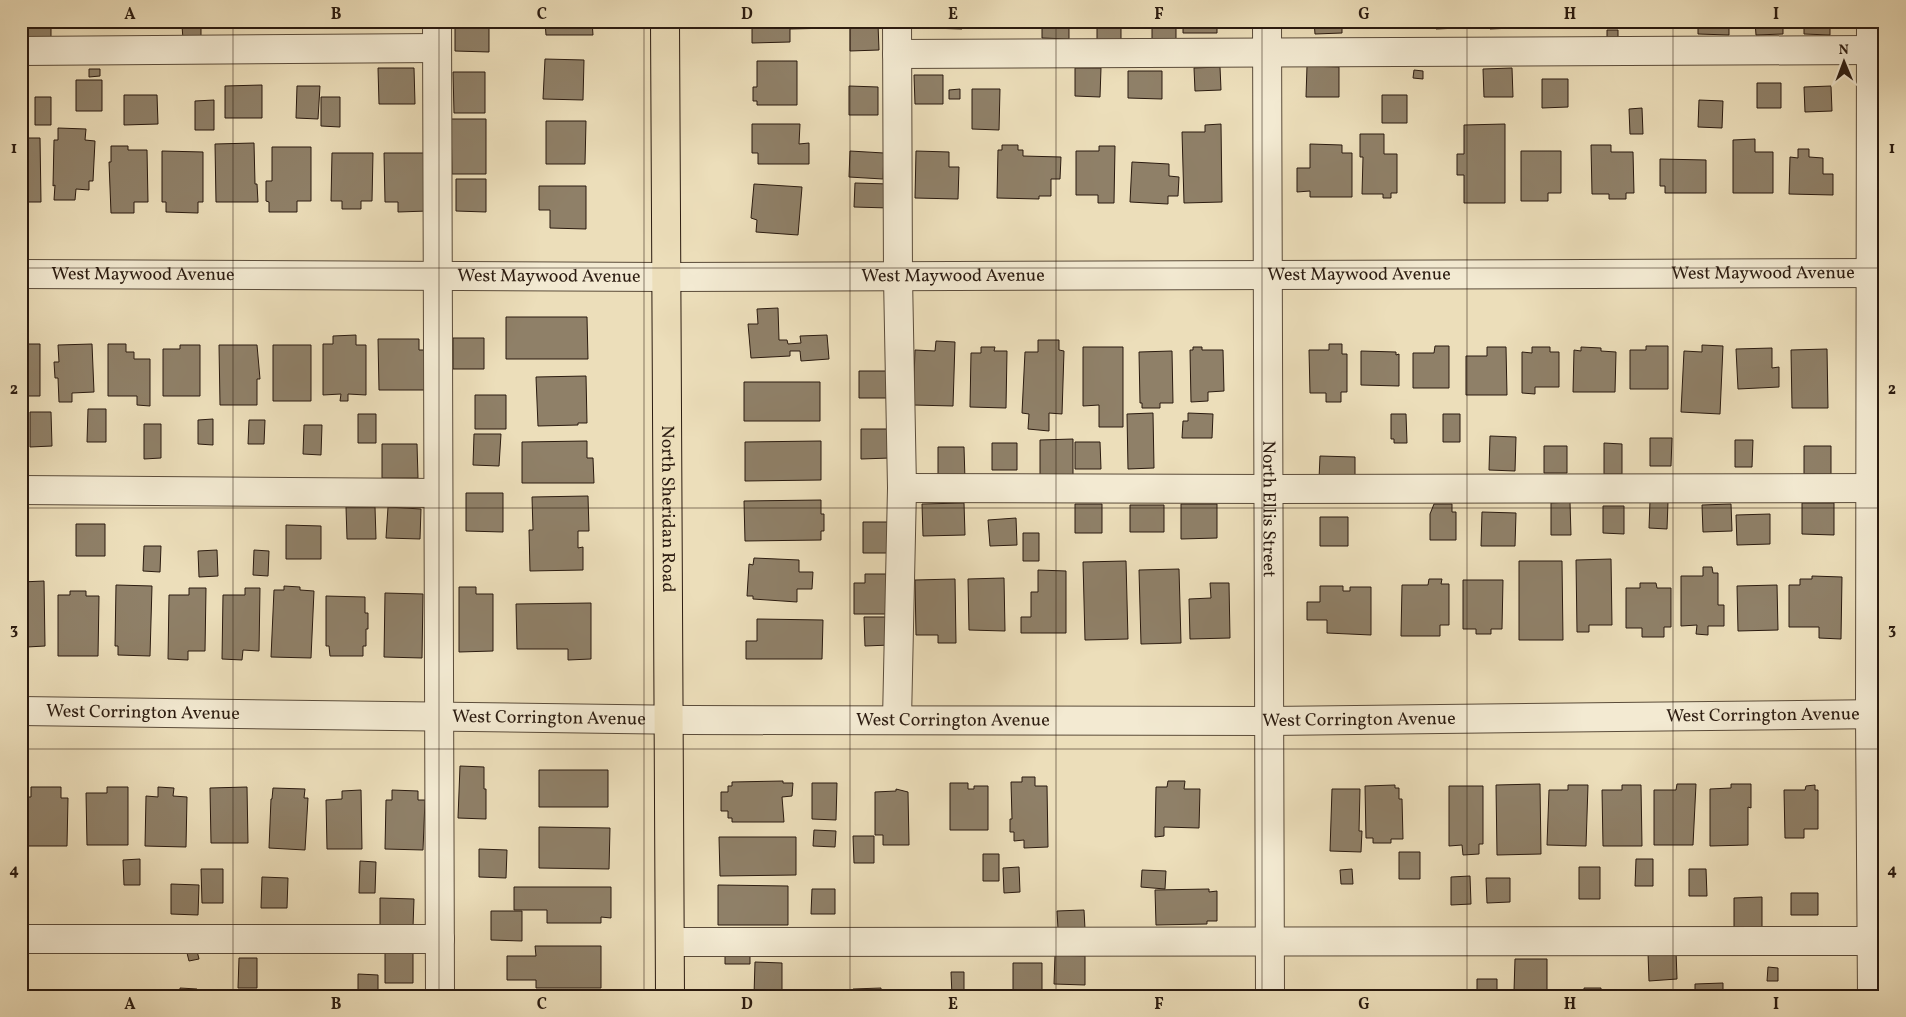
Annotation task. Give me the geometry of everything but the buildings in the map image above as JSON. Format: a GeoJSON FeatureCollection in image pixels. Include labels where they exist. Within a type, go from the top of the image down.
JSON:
{"type":"FeatureCollection","features":[{"type":"Feature","properties":{"kind":"main road","name":"North Sheridan Road"},"geometry":{"type":"LineString","coordinates":[[665,21],[670,996]]}},
{"type":"Feature","properties":{"kind":"street"},"geometry":{"type":"LineString","coordinates":[[897,21],[898,276],[902,488],[897,720]]}},
{"type":"Feature","properties":{"kind":"street","name":"North Ellis Street"},"geometry":{"type":"LineString","coordinates":[[1266,21],[1270,996]]}},
{"type":"Feature","properties":{"kind":"street"},"geometry":{"type":"LineString","coordinates":[[1872,21],[1871,50],[1878,273],[1878,941],[1872,996]]}},
{"type":"Feature","properties":{"kind":"street"},"geometry":{"type":"LineString","coordinates":[[21,51],[437,34],[440,996]]}},
{"type":"Feature","properties":{"kind":"street"},"geometry":{"type":"LineString","coordinates":[[897,54],[1871,50]]}},
{"type":"Feature","properties":{"kind":"street","name":"West Maywood Avenue"},"geometry":{"type":"LineString","coordinates":[[21,274],[665,277],[1878,273]]}},
{"type":"Feature","properties":{"kind":"street"},"geometry":{"type":"LineString","coordinates":[[902,488],[1268,490],[1878,488]]}},
{"type":"Feature","properties":{"kind":"street"},"geometry":{"type":"LineString","coordinates":[[21,490],[438,493]]}},
{"type":"Feature","properties":{"kind":"street","name":"West Corrington Avenue"},"geometry":{"type":"LineString","coordinates":[[21,711],[670,720],[1269,721],[1878,714]]}},
{"type":"Feature","properties":{"kind":"street"},"geometry":{"type":"LineString","coordinates":[[21,939],[440,939]]}},
{"type":"Feature","properties":{"kind":"street"},"geometry":{"type":"LineString","coordinates":[[670,942],[1270,940],[1878,941]]}}]}
